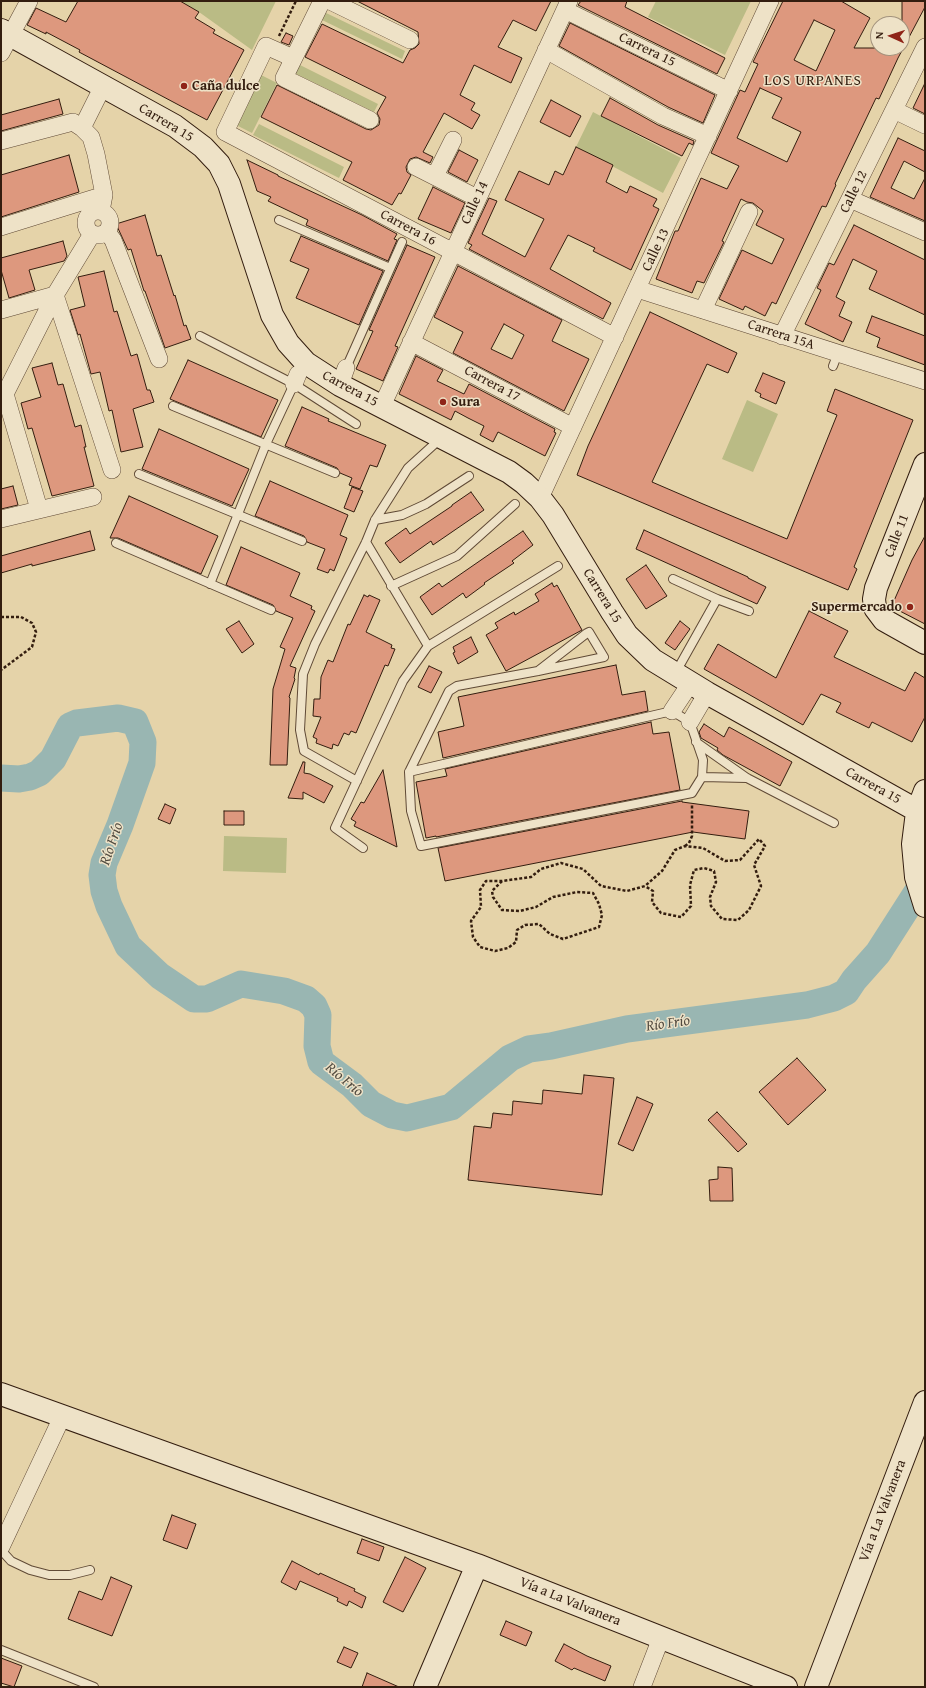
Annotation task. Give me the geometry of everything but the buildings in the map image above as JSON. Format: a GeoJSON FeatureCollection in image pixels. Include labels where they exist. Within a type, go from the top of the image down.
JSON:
{"type":"FeatureCollection","features":[{"type":"Feature","properties":{"kind":"street"},"geometry":{"type":"LineString","coordinates":[[4,39],[29,1]]}},
{"type":"Feature","properties":{"kind":"street"},"geometry":{"type":"LineString","coordinates":[[322,1],[284,78],[370,120]]}},
{"type":"Feature","properties":{"kind":"street"},"geometry":{"type":"LineString","coordinates":[[330,1],[410,40]]}},
{"type":"Feature","properties":{"kind":"street","name":"Calle 13"},"geometry":{"type":"LineString","coordinates":[[540,498],[770,1]]}},
{"type":"Feature","properties":{"kind":"street","name":"Carrera 15"},"geometry":{"type":"LineString","coordinates":[[567,5],[729,91]]}},
{"type":"Feature","properties":{"kind":"street","name":"Calle 14"},"geometry":{"type":"LineString","coordinates":[[382,406],[567,5]]}},
{"type":"Feature","properties":{"kind":"street","name":"Carrera 15"},"geometry":{"type":"LineString","coordinates":[[4,39],[103,86],[175,126],[203,147],[219,164],[229,184],[272,315],[288,343],[299,374],[343,377],[382,406],[509,472],[524,483],[540,498],[553,515],[627,635],[653,660],[690,684],[921,813]]}},
{"type":"Feature","properties":{"kind":"street","name":"Calle 12"},"geometry":{"type":"LineString","coordinates":[[782,336],[925,47]]}},
{"type":"Feature","properties":{"kind":"street"},"geometry":{"type":"LineString","coordinates":[[203,147],[225,132],[269,48],[293,58]]}},
{"type":"Feature","properties":{"kind":"street"},"geometry":{"type":"LineString","coordinates":[[546,50],[663,116],[708,136]]}},
{"type":"Feature","properties":{"kind":"street"},"geometry":{"type":"LineString","coordinates":[[82,128],[103,86]]}},
{"type":"Feature","properties":{"kind":"street"},"geometry":{"type":"LineString","coordinates":[[894,110],[925,125]]}},
{"type":"Feature","properties":{"kind":"street"},"geometry":{"type":"LineString","coordinates":[[1,141],[73,122],[82,128],[91,137],[96,154],[102,203],[105,214],[110,222],[99,233],[54,295],[3,395],[39,509]]}},
{"type":"Feature","properties":{"kind":"street","name":"Carrera 16"},"geometry":{"type":"LineString","coordinates":[[225,132],[615,337]]}},
{"type":"Feature","properties":{"kind":"street"},"geometry":{"type":"LineString","coordinates":[[436,176],[452,140]]}},
{"type":"Feature","properties":{"kind":"street"},"geometry":{"type":"LineString","coordinates":[[416,166],[477,198]]}},
{"type":"Feature","properties":{"kind":"street"},"geometry":{"type":"LineString","coordinates":[[850,200],[925,232]]}},
{"type":"Feature","properties":{"kind":"street"},"geometry":{"type":"LineString","coordinates":[[1,227],[102,203]]}},
{"type":"Feature","properties":{"kind":"street"},"geometry":{"type":"LineString","coordinates":[[703,310],[749,212]]}},
{"type":"Feature","properties":{"kind":"street"},"geometry":{"type":"LineString","coordinates":[[99,233],[113,240],[159,359]]}},
{"type":"Feature","properties":{"kind":"street","name":"Carrera 15A"},"geometry":{"type":"LineString","coordinates":[[637,289],[782,336],[836,360],[925,381]]}},
{"type":"Feature","properties":{"kind":"street"},"geometry":{"type":"LineString","coordinates":[[1,310],[54,295]]}},
{"type":"Feature","properties":{"kind":"street"},"geometry":{"type":"LineString","coordinates":[[54,295],[112,470]]}},
{"type":"Feature","properties":{"kind":"street","name":"Carrera 17"},"geometry":{"type":"LineString","coordinates":[[411,342],[573,427]]}},
{"type":"Feature","properties":{"kind":"street","name":"Calle 11"},"geometry":{"type":"LineString","coordinates":[[925,464],[920,494],[876,588],[874,599],[875,608],[884,620],[925,643]]}},
{"type":"Feature","properties":{"kind":"street"},"geometry":{"type":"LineString","coordinates":[[1,519],[93,496]]}},
{"type":"Feature","properties":{"kind":"street"},"geometry":{"type":"LineString","coordinates":[[672,711],[690,684]]}},
{"type":"Feature","properties":{"kind":"street"},"geometry":{"type":"LineString","coordinates":[[690,684],[690,722]]}},
{"type":"Feature","properties":{"kind":"street"},"geometry":{"type":"LineString","coordinates":[[925,791],[913,844],[916,877],[925,906]]}},
{"type":"Feature","properties":{"kind":"street","name":"Vía a La Valvanera"},"geometry":{"type":"LineString","coordinates":[[1,1394],[477,1565],[786,1687]]}},
{"type":"Feature","properties":{"kind":"street","name":"Vía a La Valvanera"},"geometry":{"type":"LineString","coordinates":[[816,1687],[925,1402]]}},
{"type":"Feature","properties":{"kind":"street"},"geometry":{"type":"LineString","coordinates":[[1,1547],[62,1417]]}},
{"type":"Feature","properties":{"kind":"street"},"geometry":{"type":"LineString","coordinates":[[425,1687],[477,1565]]}},
{"type":"Feature","properties":{"kind":"street"},"geometry":{"type":"LineString","coordinates":[[642,1687],[661,1638]]}},
{"type":"Feature","properties":{"kind":"lane"},"geometry":{"type":"LineString","coordinates":[[279,220],[390,268]]}},
{"type":"Feature","properties":{"kind":"lane"},"geometry":{"type":"LineString","coordinates":[[343,377],[402,242]]}},
{"type":"Feature","properties":{"kind":"lane"},"geometry":{"type":"LineString","coordinates":[[200,336],[299,374],[356,424]]}},
{"type":"Feature","properties":{"kind":"lane"},"geometry":{"type":"LineString","coordinates":[[210,584],[266,444],[299,374]]}},
{"type":"Feature","properties":{"kind":"lane"},"geometry":{"type":"LineString","coordinates":[[173,406],[335,472]]}},
{"type":"Feature","properties":{"kind":"lane"},"geometry":{"type":"LineString","coordinates":[[357,781],[304,751],[300,730],[303,674],[315,644],[366,542],[375,520],[408,468],[442,437]]}},
{"type":"Feature","properties":{"kind":"lane"},"geometry":{"type":"LineString","coordinates":[[139,474],[302,541]]}},
{"type":"Feature","properties":{"kind":"lane"},"geometry":{"type":"LineString","coordinates":[[375,520],[402,515],[426,504],[469,476]]}},
{"type":"Feature","properties":{"kind":"lane"},"geometry":{"type":"LineString","coordinates":[[391,586],[457,556],[515,504]]}},
{"type":"Feature","properties":{"kind":"lane"},"geometry":{"type":"LineString","coordinates":[[366,542],[428,646]]}},
{"type":"Feature","properties":{"kind":"lane"},"geometry":{"type":"LineString","coordinates":[[116,543],[271,610]]}},
{"type":"Feature","properties":{"kind":"lane"},"geometry":{"type":"LineString","coordinates":[[363,848],[335,828],[403,681],[428,646],[558,566]]}},
{"type":"Feature","properties":{"kind":"lane"},"geometry":{"type":"LineString","coordinates":[[673,579],[717,599],[749,611]]}},
{"type":"Feature","properties":{"kind":"lane"},"geometry":{"type":"LineString","coordinates":[[690,684],[717,599]]}},
{"type":"Feature","properties":{"kind":"lane"},"geometry":{"type":"LineString","coordinates":[[409,772],[672,711],[690,722],[703,760],[702,777],[692,793],[420,846],[411,811],[409,772],[449,691],[457,686],[546,670],[604,657],[590,632],[538,671]]}},
{"type":"Feature","properties":{"kind":"lane"},"geometry":{"type":"LineString","coordinates":[[696,742],[747,778],[834,823]]}},
{"type":"Feature","properties":{"kind":"lane"},"geometry":{"type":"LineString","coordinates":[[702,777],[747,778]]}},
{"type":"Feature","properties":{"kind":"lane"},"geometry":{"type":"LineString","coordinates":[[1,1550],[11,1560],[30,1570],[49,1575],[70,1575],[90,1570]]}},
{"type":"Feature","properties":{"kind":"lane"},"geometry":{"type":"LineString","coordinates":[[1,1650],[94,1687]]}},
{"type":"Feature","properties":{"kind":"path"},"geometry":{"type":"LineString","coordinates":[[269,48],[296,1]]}},
{"type":"Feature","properties":{"kind":"path"},"geometry":{"type":"LineString","coordinates":[[1,617],[20,616],[32,623],[36,632],[32,647],[1,670]]}},
{"type":"Feature","properties":{"kind":"path"},"geometry":{"type":"LineString","coordinates":[[502,881],[492,891],[493,897],[502,910],[520,911],[536,907],[553,897],[577,892],[592,893],[602,915],[599,927],[563,939],[550,934],[539,924],[525,924],[517,930],[516,942],[508,948],[495,951],[480,947],[472,937],[471,921],[481,907],[480,890],[486,881],[502,881],[531,877],[541,869],[562,863],[583,869],[601,886],[627,891],[645,886],[662,871],[675,850],[689,843],[692,836],[692,793]]}},
{"type":"Feature","properties":{"kind":"path"},"geometry":{"type":"LineString","coordinates":[[645,886],[653,891],[652,902],[661,913],[681,917],[691,906],[690,885],[694,870],[704,868],[714,871],[716,882],[710,896],[711,906],[722,919],[738,920],[749,910],[761,886],[754,865],[765,846],[759,839],[740,860],[725,861],[703,848],[685,846]]}},
{"type":"Feature","properties":{"kind":"green space"},"geometry":{"type":"Polygon","coordinates":[[[180,1],[276,1],[252,50],[199,12],[180,1]]]}},
{"type":"Feature","properties":{"kind":"green space"},"geometry":{"type":"Polygon","coordinates":[[[656,1],[751,1],[725,55],[648,17],[656,1]]]}},
{"type":"Feature","properties":{"kind":"green space"},"geometry":{"type":"Polygon","coordinates":[[[322,11],[405,51],[402,59],[318,18],[322,11]]]}},
{"type":"Feature","properties":{"kind":"green space"},"geometry":{"type":"Polygon","coordinates":[[[294,62],[378,104],[374,112],[290,71],[294,62]]]}},
{"type":"Feature","properties":{"kind":"green space"},"geometry":{"type":"Polygon","coordinates":[[[261,75],[277,83],[252,133],[236,125],[261,75]]]}},
{"type":"Feature","properties":{"kind":"green space"},"geometry":{"type":"Polygon","coordinates":[[[593,112],[681,158],[663,193],[576,147],[593,112]]]}},
{"type":"Feature","properties":{"kind":"green space"},"geometry":{"type":"Polygon","coordinates":[[[259,124],[344,167],[339,178],[253,135],[259,124]]]}},
{"type":"Feature","properties":{"kind":"green space"},"geometry":{"type":"Polygon","coordinates":[[[747,400],[778,414],[753,472],[722,459],[747,400]]]}},
{"type":"Feature","properties":{"kind":"green space"},"geometry":{"type":"Polygon","coordinates":[[[224,836],[287,838],[286,873],[223,871],[224,836]]]}},
{"type":"Feature","properties":{"kind":"waterway","name":"Río Frío"},"geometry":{"type":"LineString","coordinates":[[1,778],[19,779],[30,777],[39,773],[53,759],[70,726],[77,723],[118,718],[135,722],[143,742],[142,763],[120,825],[104,863],[102,875],[104,891],[109,906],[128,946],[160,976],[194,999],[207,999],[241,984],[284,991],[306,999],[314,1006],[318,1015],[317,1046],[321,1062],[352,1085],[371,1104],[392,1115],[407,1118],[451,1107],[510,1058],[529,1049],[551,1046],[627,1029],[807,1005],[834,998],[846,992],[854,980],[878,953],[919,889],[925,886]]}},
{"type":"Feature","properties":{"kind":"place","name":"Caña dulce"},"geometry":{"type":"Point","coordinates":[184,86]}},
{"type":"Feature","properties":{"kind":"place","name":"Sura"},"geometry":{"type":"Point","coordinates":[443,402]}},
{"type":"Feature","properties":{"kind":"place","name":"Supermercado"},"geometry":{"type":"Point","coordinates":[910,607]}},
{"type":"Feature","properties":{"kind":"district","name":"LOS URPANES"},"geometry":{"type":"Point","coordinates":[813,81]}}]}
